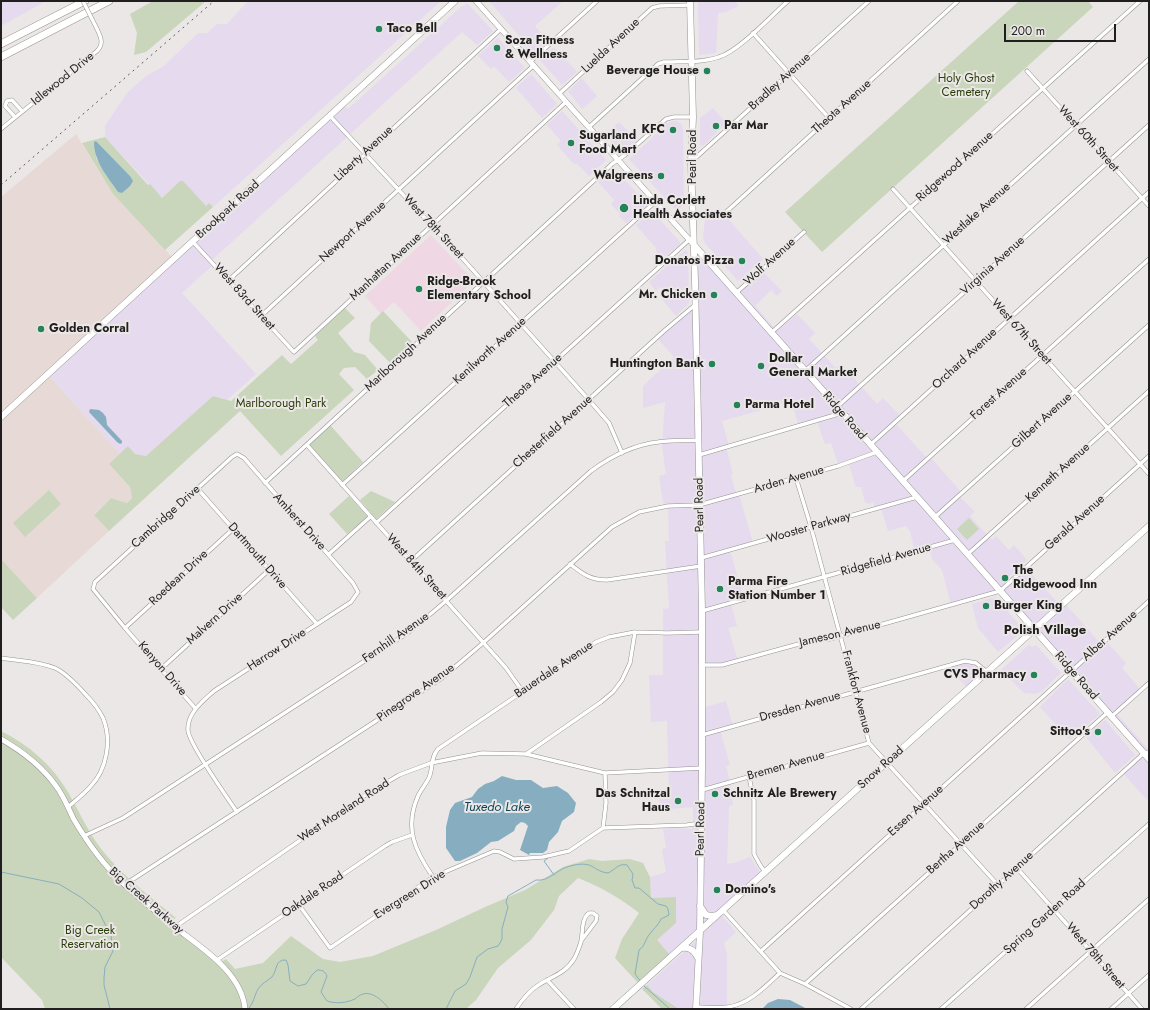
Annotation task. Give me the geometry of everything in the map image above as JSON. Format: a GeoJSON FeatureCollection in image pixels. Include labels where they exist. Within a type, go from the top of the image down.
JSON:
{"type":"FeatureCollection","features":[{"type":"Feature","properties":{"kind":"highway"},"geometry":{"type":"LineString","coordinates":[[1,44],[84,1]]}},
{"type":"Feature","properties":{"kind":"highway"},"geometry":{"type":"LineString","coordinates":[[1,57],[109,1]]}},
{"type":"Feature","properties":{"kind":"main road","name":"Brookpark Road"},"geometry":{"type":"LineString","coordinates":[[1,417],[455,1]]}},
{"type":"Feature","properties":{"kind":"main road","name":"Pearl Road"},"geometry":{"type":"LineString","coordinates":[[690,3],[690,61],[693,117],[691,162],[692,242],[696,305],[702,612],[700,931],[696,1008]]}},
{"type":"Feature","properties":{"kind":"main road","name":"Ridge Road"},"geometry":{"type":"LineString","coordinates":[[692,242],[870,445],[903,480],[935,518],[1072,671],[1109,715],[1147,753],[1149,759]]}},
{"type":"Feature","properties":{"kind":"main road","name":"Snow Road"},"geometry":{"type":"LineString","coordinates":[[613,1009],[1149,526]]}},
{"type":"Feature","properties":{"kind":"main road"},"geometry":{"type":"LineString","coordinates":[[700,905],[706,915],[717,915]]}},
{"type":"Feature","properties":{"kind":"main road"},"geometry":{"type":"LineString","coordinates":[[681,948],[691,949],[698,960]]}},
{"type":"Feature","properties":{"kind":"street","name":"Idlewood Drive"},"geometry":{"type":"LineString","coordinates":[[1,129],[101,46],[101,40],[97,29],[84,1]]}},
{"type":"Feature","properties":{"kind":"street","name":"Ridge Road"},"geometry":{"type":"LineString","coordinates":[[476,1],[692,242]]}},
{"type":"Feature","properties":{"kind":"street","name":"Newport Avenue"},"geometry":{"type":"LineString","coordinates":[[261,316],[398,190],[597,1]]}},
{"type":"Feature","properties":{"kind":"street"},"geometry":{"type":"LineString","coordinates":[[589,127],[660,64],[664,62],[712,59],[723,56],[737,47],[788,1]]}},
{"type":"Feature","properties":{"kind":"street","name":"Bradley Avenue"},"geometry":{"type":"LineString","coordinates":[[691,162],[869,1]]}},
{"type":"Feature","properties":{"kind":"street","name":"Theota Avenue"},"geometry":{"type":"LineString","coordinates":[[725,212],[958,1]]}},
{"type":"Feature","properties":{"kind":"street","name":"Ridgewood Avenue"},"geometry":{"type":"LineString","coordinates":[[771,333],[1140,1]]}},
{"type":"Feature","properties":{"kind":"street","name":"Luelda Avenue"},"geometry":{"type":"LineString","coordinates":[[559,94],[652,8],[690,3]]}},
{"type":"Feature","properties":{"kind":"street","name":"Liberty Avenue"},"geometry":{"type":"LineString","coordinates":[[229,280],[501,30]]}},
{"type":"Feature","properties":{"kind":"street"},"geometry":{"type":"LineString","coordinates":[[752,33],[829,118]]}},
{"type":"Feature","properties":{"kind":"street","name":"Westlake Avenue"},"geometry":{"type":"LineString","coordinates":[[805,371],[942,245],[1149,59]]}},
{"type":"Feature","properties":{"kind":"street","name":"West 60th Street"},"geometry":{"type":"LineString","coordinates":[[1027,71],[1149,206]]}},
{"type":"Feature","properties":{"kind":"street","name":"Idlewood Drive"},"geometry":{"type":"LineString","coordinates":[[15,117],[6,106],[7,101],[12,100],[22,111]]}},
{"type":"Feature","properties":{"kind":"street","name":"Manhattan Avenue"},"geometry":{"type":"LineString","coordinates":[[294,352],[566,102]]}},
{"type":"Feature","properties":{"kind":"street","name":"West 78th Street"},"geometry":{"type":"LineString","coordinates":[[330,116],[483,282],[609,423],[622,452]]}},
{"type":"Feature","properties":{"kind":"street","name":"Marlborough Avenue"},"geometry":{"type":"LineString","coordinates":[[265,483],[612,164],[625,155],[666,119],[675,117],[693,117]]}},
{"type":"Feature","properties":{"kind":"street","name":"Virginia Avenue"},"geometry":{"type":"LineString","coordinates":[[837,407],[1149,125]]}},
{"type":"Feature","properties":{"kind":"street","name":"West 67th Street"},"geometry":{"type":"LineString","coordinates":[[893,189],[1008,319],[1149,474]]}},
{"type":"Feature","properties":{"kind":"street","name":"Orchard Avenue"},"geometry":{"type":"LineString","coordinates":[[870,445],[1149,192]]}},
{"type":"Feature","properties":{"kind":"street","name":"Kenilworth Avenue"},"geometry":{"type":"LineString","coordinates":[[342,485],[655,202]]}},
{"type":"Feature","properties":{"kind":"street","name":"Wolf Avenue"},"geometry":{"type":"LineString","coordinates":[[736,292],[804,232]]}},
{"type":"Feature","properties":{"kind":"street","name":"West 83rd Street"},"geometry":{"type":"LineString","coordinates":[[193,242],[294,352]]}},
{"type":"Feature","properties":{"kind":"street","name":"Theota Avenue"},"geometry":{"type":"LineString","coordinates":[[376,523],[554,362],[692,242]]}},
{"type":"Feature","properties":{"kind":"street","name":"Forest Avenue"},"geometry":{"type":"LineString","coordinates":[[903,480],[1149,259]]}},
{"type":"Feature","properties":{"kind":"street","name":"Chesterfield Avenue"},"geometry":{"type":"LineString","coordinates":[[411,561],[664,331],[696,305]]}},
{"type":"Feature","properties":{"kind":"street","name":"Gilbert Avenue"},"geometry":{"type":"LineString","coordinates":[[935,518],[1149,325]]}},
{"type":"Feature","properties":{"kind":"street","name":"Kenneth Avenue"},"geometry":{"type":"LineString","coordinates":[[968,554],[1149,391]]}},
{"type":"Feature","properties":{"kind":"street"},"geometry":{"type":"LineString","coordinates":[[698,455],[842,413]]}},
{"type":"Feature","properties":{"kind":"street","name":"Fernhill Avenue"},"geometry":{"type":"LineString","coordinates":[[84,836],[123,818],[409,632],[446,601],[591,471],[604,462],[622,452],[658,442],[698,440]]}},
{"type":"Feature","properties":{"kind":"street","name":"West 84th Street"},"geometry":{"type":"LineString","coordinates":[[307,445],[506,668],[523,692]]}},
{"type":"Feature","properties":{"kind":"street","name":"Arden Avenue"},"geometry":{"type":"LineString","coordinates":[[700,505],[838,466],[877,452]]}},
{"type":"Feature","properties":{"kind":"street","name":"Amherst Drive"},"geometry":{"type":"LineString","coordinates":[[237,454],[244,458],[353,583],[358,592]]}},
{"type":"Feature","properties":{"kind":"street","name":"Cambridge Drive"},"geometry":{"type":"LineString","coordinates":[[96,582],[237,454]]}},
{"type":"Feature","properties":{"kind":"street","name":"Gerald Avenue"},"geometry":{"type":"LineString","coordinates":[[1000,591],[1149,456]]}},
{"type":"Feature","properties":{"kind":"street","name":"Frankfort Avenue"},"geometry":{"type":"LineString","coordinates":[[796,478],[811,527],[869,743],[926,803],[998,884]]}},
{"type":"Feature","properties":{"kind":"street","name":"Dartmouth Drive"},"geometry":{"type":"LineString","coordinates":[[198,488],[317,624]]}},
{"type":"Feature","properties":{"kind":"street","name":"Wooster Parkway"},"geometry":{"type":"LineString","coordinates":[[701,558],[917,497]]}},
{"type":"Feature","properties":{"kind":"street","name":"Pinegrove Avenue"},"geometry":{"type":"LineString","coordinates":[[124,885],[442,678],[484,643],[612,527],[639,512],[668,506],[700,505]]}},
{"type":"Feature","properties":{"kind":"street"},"geometry":{"type":"LineString","coordinates":[[328,554],[370,517]]}},
{"type":"Feature","properties":{"kind":"street","name":"Roedean Drive"},"geometry":{"type":"LineString","coordinates":[[125,628],[233,529]]}},
{"type":"Feature","properties":{"kind":"street","name":"Ridgefield Avenue"},"geometry":{"type":"LineString","coordinates":[[702,612],[955,540]]}},
{"type":"Feature","properties":{"kind":"street"},"geometry":{"type":"LineString","coordinates":[[570,564],[589,578],[603,580],[701,566]]}},
{"type":"Feature","properties":{"kind":"street","name":"Malvern Drive"},"geometry":{"type":"LineString","coordinates":[[162,668],[269,570]]}},
{"type":"Feature","properties":{"kind":"street","name":"Kenyon Drive"},"geometry":{"type":"LineString","coordinates":[[96,582],[93,589],[97,595],[162,668],[195,708],[189,721],[188,731],[206,764],[237,812]]}},
{"type":"Feature","properties":{"kind":"street","name":"Jameson Avenue"},"geometry":{"type":"LineString","coordinates":[[701,665],[722,665],[806,642],[830,639],[1000,591]]}},
{"type":"Feature","properties":{"kind":"street","name":"Harrow Drive"},"geometry":{"type":"LineString","coordinates":[[195,708],[214,691],[352,602],[358,592]]}},
{"type":"Feature","properties":{"kind":"street","name":"Alber Avenue"},"geometry":{"type":"LineString","coordinates":[[1072,671],[1149,601]]}},
{"type":"Feature","properties":{"kind":"street"},"geometry":{"type":"LineString","coordinates":[[526,754],[613,692],[622,680],[630,663],[635,632]]}},
{"type":"Feature","properties":{"kind":"street","name":"Bauerdale Avenue"},"geometry":{"type":"LineString","coordinates":[[412,835],[415,803],[418,795],[430,776],[434,753],[442,746],[596,642],[609,637],[635,632],[701,632]]}},
{"type":"Feature","properties":{"kind":"street"},"geometry":{"type":"LineString","coordinates":[[1,658],[31,662],[56,668],[76,684],[93,702],[103,718],[106,735],[107,756],[92,786],[68,807]]}},
{"type":"Feature","properties":{"kind":"street","name":"Dresden Avenue"},"geometry":{"type":"LineString","coordinates":[[702,735],[965,661],[976,663],[987,672]]}},
{"type":"Feature","properties":{"kind":"street","name":"Essen Avenue"},"geometry":{"type":"LineString","coordinates":[[761,951],[1072,671]]}},
{"type":"Feature","properties":{"kind":"street","name":"Bertha Avenue"},"geometry":{"type":"LineString","coordinates":[[805,984],[1109,715],[1149,683]]}},
{"type":"Feature","properties":{"kind":"street","name":"Big Creek Parkway"},"geometry":{"type":"LineString","coordinates":[[1,739],[16,747],[36,763],[57,786],[84,836],[108,868],[124,885],[218,960],[237,986],[245,1007]]}},
{"type":"Feature","properties":{"kind":"street","name":"Bremen Avenue"},"geometry":{"type":"LineString","coordinates":[[702,790],[869,743]]}},
{"type":"Feature","properties":{"kind":"street","name":"West Moreland Road"},"geometry":{"type":"LineString","coordinates":[[175,927],[364,796],[399,776],[431,764],[482,753],[526,754],[605,773],[702,768]]}},
{"type":"Feature","properties":{"kind":"street","name":"Dorothy Avenue"},"geometry":{"type":"LineString","coordinates":[[861,1009],[998,884],[1147,753]]}},
{"type":"Feature","properties":{"kind":"street"},"geometry":{"type":"LineString","coordinates":[[605,773],[606,803],[603,828],[687,825],[701,823]]}},
{"type":"Feature","properties":{"kind":"street"},"geometry":{"type":"LineString","coordinates":[[749,776],[754,800],[754,854],[765,872]]}},
{"type":"Feature","properties":{"kind":"street","name":"Spring Garden Road"},"geometry":{"type":"LineString","coordinates":[[941,1009],[1149,824]]}},
{"type":"Feature","properties":{"kind":"street","name":"Evergreen Drive"},"geometry":{"type":"LineString","coordinates":[[299,905],[330,948],[433,877],[494,851],[500,852],[514,859],[543,856],[568,851],[603,828]]}},
{"type":"Feature","properties":{"kind":"street"},"geometry":{"type":"LineString","coordinates":[[412,835],[418,853],[433,877]]}},
{"type":"Feature","properties":{"kind":"street","name":"Oakdale Road"},"geometry":{"type":"LineString","coordinates":[[218,960],[384,846],[412,835]]}},
{"type":"Feature","properties":{"kind":"street","name":"West 78th Street"},"geometry":{"type":"LineString","coordinates":[[1016,868],[1142,1009]]}},
{"type":"Feature","properties":{"kind":"street"},"geometry":{"type":"LineString","coordinates":[[1026,1009],[1149,899]]}},
{"type":"Feature","properties":{"kind":"street"},"geometry":{"type":"LineString","coordinates":[[723,910],[780,973],[805,984],[851,1009]]}},
{"type":"Feature","properties":{"kind":"street"},"geometry":{"type":"LineString","coordinates":[[516,1009],[528,993],[537,986],[561,973],[570,964],[577,953],[586,917],[589,913],[593,913],[597,916],[596,921],[581,941]]}},
{"type":"Feature","properties":{"kind":"street"},"geometry":{"type":"LineString","coordinates":[[696,1008],[728,1007],[741,1003],[757,995],[780,973]]}},
{"type":"Feature","properties":{"kind":"street"},"geometry":{"type":"LineString","coordinates":[[1110,1009],[1149,975]]}},
{"type":"Feature","properties":{"kind":"street"},"geometry":{"type":"LineString","coordinates":[[547,980],[574,1009]]}},
{"type":"Feature","properties":{"kind":"shaded area"},"geometry":{"type":"Polygon","coordinates":[[[1,1],[46,1],[1,26],[1,1]]]}},
{"type":"Feature","properties":{"kind":"shaded area"},"geometry":{"type":"Polygon","coordinates":[[[248,1],[441,1],[213,207],[209,203],[206,206],[180,181],[162,198],[105,137],[105,126],[127,93],[146,76],[164,66],[198,33],[207,33],[217,24],[227,24],[248,1]]]}},
{"type":"Feature","properties":{"kind":"shaded area"},"geometry":{"type":"Polygon","coordinates":[[[489,1],[563,1],[535,26],[548,41],[534,53],[489,1]]]}},
{"type":"Feature","properties":{"kind":"shaded area"},"geometry":{"type":"Polygon","coordinates":[[[698,1],[736,1],[738,6],[726,12],[718,13],[716,53],[699,55],[698,1]]]}},
{"type":"Feature","properties":{"kind":"shaded area"},"geometry":{"type":"Polygon","coordinates":[[[465,4],[468,4],[493,31],[477,45],[462,32],[211,261],[214,264],[182,293],[256,374],[227,400],[213,396],[146,456],[135,454],[128,446],[120,454],[49,376],[344,106],[348,109],[462,6],[465,6],[465,4]]]}},
{"type":"Feature","properties":{"kind":"shaded area"},"geometry":{"type":"Polygon","coordinates":[[[498,38],[525,68],[509,82],[494,66],[491,69],[478,56],[498,38]]]}},
{"type":"Feature","properties":{"kind":"shaded area"},"geometry":{"type":"Polygon","coordinates":[[[554,47],[577,72],[562,85],[540,60],[554,47]]]}},
{"type":"Feature","properties":{"kind":"shaded area"},"geometry":{"type":"Polygon","coordinates":[[[531,74],[557,104],[542,118],[516,88],[531,74]]]}},
{"type":"Feature","properties":{"kind":"shaded area"},"geometry":{"type":"Polygon","coordinates":[[[582,78],[597,96],[582,109],[568,91],[582,78]]]}},
{"type":"Feature","properties":{"kind":"shaded area"},"geometry":{"type":"Polygon","coordinates":[[[713,108],[726,123],[703,146],[700,145],[700,118],[713,108]]]}},
{"type":"Feature","properties":{"kind":"shaded area"},"geometry":{"type":"Polygon","coordinates":[[[562,111],[606,160],[589,176],[576,163],[575,164],[572,162],[557,145],[561,141],[547,125],[562,111]]]}},
{"type":"Feature","properties":{"kind":"shaded area"},"geometry":{"type":"Polygon","coordinates":[[[677,121],[683,128],[684,205],[677,210],[629,159],[666,123],[677,121]]]}},
{"type":"Feature","properties":{"kind":"shaded area"},"geometry":{"type":"Polygon","coordinates":[[[619,122],[637,140],[622,153],[605,135],[619,122]]]}},
{"type":"Feature","properties":{"kind":"shaded area"},"geometry":{"type":"Polygon","coordinates":[[[76,134],[113,194],[172,257],[1,414],[1,197],[76,134]]]}},
{"type":"Feature","properties":{"kind":"shaded area"},"geometry":{"type":"Polygon","coordinates":[[[614,168],[646,203],[646,205],[626,223],[611,204],[614,200],[598,182],[614,168]]]}},
{"type":"Feature","properties":{"kind":"shaded area"},"geometry":{"type":"Polygon","coordinates":[[[718,207],[763,259],[738,281],[705,243],[703,238],[705,219],[718,207]]]}},
{"type":"Feature","properties":{"kind":"shaded area"},"geometry":{"type":"Polygon","coordinates":[[[652,211],[680,242],[680,244],[658,263],[652,257],[657,253],[656,248],[636,225],[652,211]]]}},
{"type":"Feature","properties":{"kind":"shaded area","name":"Ridge-Brook Elementary School"},"geometry":{"type":"Polygon","coordinates":[[[431,235],[474,281],[421,331],[394,302],[381,314],[365,296],[431,235]]]}},
{"type":"Feature","properties":{"kind":"shaded area"},"geometry":{"type":"Polygon","coordinates":[[[695,247],[736,294],[762,271],[782,291],[777,296],[771,290],[755,306],[777,331],[797,314],[815,333],[809,339],[836,368],[841,364],[877,404],[883,398],[900,416],[894,422],[926,457],[933,460],[961,492],[958,495],[975,512],[970,516],[992,540],[996,536],[1009,550],[1014,545],[1027,560],[1004,581],[1006,584],[1025,567],[1058,603],[1062,600],[1100,643],[1104,639],[1126,663],[1122,668],[1140,689],[1115,712],[1149,750],[1149,802],[1122,772],[1144,752],[1000,589],[951,605],[942,570],[932,559],[929,548],[915,552],[910,531],[906,526],[888,531],[881,508],[875,510],[873,502],[869,504],[865,502],[861,487],[856,487],[848,461],[838,464],[831,443],[825,444],[817,421],[799,426],[791,402],[722,421],[729,446],[726,447],[733,474],[731,475],[736,494],[739,494],[753,543],[730,550],[744,600],[731,604],[737,626],[728,628],[738,661],[719,665],[698,665],[699,709],[726,701],[733,726],[720,730],[730,765],[726,766],[733,805],[729,806],[727,864],[735,863],[750,857],[761,873],[670,955],[656,940],[676,923],[676,897],[651,898],[650,877],[666,872],[662,849],[666,848],[663,828],[693,829],[693,807],[660,810],[659,795],[669,794],[667,721],[651,722],[649,675],[663,675],[663,609],[669,608],[665,541],[669,541],[668,506],[663,502],[659,476],[666,474],[662,446],[665,402],[643,408],[643,386],[674,357],[658,339],[695,307],[695,247]]]}},
{"type":"Feature","properties":{"kind":"shaded area"},"geometry":{"type":"Polygon","coordinates":[[[686,250],[688,253],[689,303],[676,316],[660,297],[665,292],[660,287],[656,291],[649,282],[686,250]]]}},
{"type":"Feature","properties":{"kind":"shaded area"},"geometry":{"type":"Polygon","coordinates":[[[49,376],[120,454],[109,464],[130,487],[132,498],[127,503],[111,498],[94,514],[109,531],[37,598],[1,559],[1,420],[49,376]]]}},
{"type":"Feature","properties":{"kind":"shaded area"},"geometry":{"type":"Polygon","coordinates":[[[995,597],[1024,630],[998,652],[978,628],[972,604],[995,597]]]}},
{"type":"Feature","properties":{"kind":"shaded area"},"geometry":{"type":"Polygon","coordinates":[[[1029,645],[1032,647],[1036,645],[1061,673],[1041,692],[1035,694],[1024,693],[1001,670],[1029,645]]]}},
{"type":"Feature","properties":{"kind":"shaded area"},"geometry":{"type":"Polygon","coordinates":[[[965,663],[977,665],[984,672],[967,688],[955,674],[953,666],[965,663]]]}},
{"type":"Feature","properties":{"kind":"shaded area"},"geometry":{"type":"Polygon","coordinates":[[[1068,679],[1100,714],[1070,740],[1040,707],[1068,679]]]}},
{"type":"Feature","properties":{"kind":"shaded area"},"geometry":{"type":"Polygon","coordinates":[[[1105,720],[1135,755],[1115,773],[1086,737],[1105,720]]]}},
{"type":"Feature","properties":{"kind":"shaded area"},"geometry":{"type":"Polygon","coordinates":[[[721,915],[736,932],[724,943],[727,955],[727,1009],[700,1009],[703,931],[721,915]]]}},
{"type":"Feature","properties":{"kind":"shaded area"},"geometry":{"type":"Polygon","coordinates":[[[697,940],[692,1009],[679,1009],[653,992],[647,985],[697,940]]]}},
{"type":"Feature","properties":{"kind":"green space"},"geometry":{"type":"Polygon","coordinates":[[[153,1],[206,1],[146,52],[134,55],[137,33],[130,14],[153,1]]]}},
{"type":"Feature","properties":{"kind":"green space","name":"Holy Ghost Cemetery"},"geometry":{"type":"Polygon","coordinates":[[[1019,1],[1088,1],[1093,7],[822,252],[785,212],[1019,1]]]}},
{"type":"Feature","properties":{"kind":"green space"},"geometry":{"type":"Polygon","coordinates":[[[105,137],[148,185],[150,184],[162,198],[180,181],[183,181],[206,206],[209,203],[213,207],[165,250],[113,194],[82,143],[105,137]],[[96,141],[96,158],[118,192],[130,176],[96,141]]]}},
{"type":"Feature","properties":{"kind":"green space","name":"Marlborough Park"},"geometry":{"type":"Polygon","coordinates":[[[345,308],[355,318],[338,333],[354,352],[365,355],[378,370],[367,379],[355,367],[344,368],[339,374],[354,390],[281,456],[240,411],[109,531],[94,515],[111,498],[127,503],[132,498],[130,487],[109,464],[128,446],[135,454],[146,456],[213,396],[231,401],[282,355],[291,364],[318,340],[315,336],[345,308]]]}},
{"type":"Feature","properties":{"kind":"green space"},"geometry":{"type":"Polygon","coordinates":[[[383,311],[413,343],[391,364],[369,341],[371,323],[383,311]]]}},
{"type":"Feature","properties":{"kind":"green space"},"geometry":{"type":"Polygon","coordinates":[[[330,425],[363,462],[342,482],[309,445],[330,425]]]}},
{"type":"Feature","properties":{"kind":"green space"},"geometry":{"type":"Polygon","coordinates":[[[49,490],[61,504],[25,537],[13,523],[49,490]]]}},
{"type":"Feature","properties":{"kind":"green space"},"geometry":{"type":"Polygon","coordinates":[[[371,491],[395,502],[376,519],[360,500],[371,491]]]}},
{"type":"Feature","properties":{"kind":"green space"},"geometry":{"type":"Polygon","coordinates":[[[349,496],[368,517],[347,534],[329,514],[349,496]]]}},
{"type":"Feature","properties":{"kind":"green space"},"geometry":{"type":"Polygon","coordinates":[[[969,518],[979,529],[967,540],[957,529],[969,518]]]}},
{"type":"Feature","properties":{"kind":"green space"},"geometry":{"type":"Polygon","coordinates":[[[1,559],[37,598],[13,620],[1,607],[1,559]]]}},
{"type":"Feature","properties":{"kind":"green space","name":"Big Creek Reservation"},"geometry":{"type":"Polygon","coordinates":[[[1,731],[30,749],[55,773],[62,782],[88,829],[102,850],[128,877],[176,918],[170,922],[221,962],[226,959],[235,969],[263,963],[291,936],[323,959],[340,962],[373,956],[436,930],[525,890],[563,867],[589,859],[602,861],[630,859],[643,863],[650,877],[651,898],[676,897],[676,923],[657,940],[670,955],[638,983],[615,958],[622,939],[639,913],[610,893],[578,878],[559,896],[554,910],[531,940],[498,968],[476,1000],[466,1009],[45,1009],[42,1000],[1,957],[1,731]]]}},
{"type":"Feature","properties":{"kind":"green space"},"geometry":{"type":"Polygon","coordinates":[[[647,985],[653,992],[679,1009],[660,1009],[660,1007],[642,989],[647,985]]]}},
{"type":"Feature","properties":{"kind":"water"},"geometry":{"type":"Polygon","coordinates":[[[96,141],[133,181],[122,193],[118,192],[99,163],[96,156],[94,142],[96,141]]]}},
{"type":"Feature","properties":{"kind":"water"},"geometry":{"type":"Polygon","coordinates":[[[90,409],[99,410],[103,413],[106,417],[107,425],[122,441],[122,443],[120,444],[117,442],[89,412],[90,409]]]}},
{"type":"Feature","properties":{"kind":"water","name":"Tuxedo Lake"},"geometry":{"type":"Polygon","coordinates":[[[502,776],[516,780],[531,780],[543,788],[557,786],[568,793],[576,803],[574,812],[562,821],[558,832],[549,842],[547,850],[543,853],[530,853],[529,855],[520,850],[528,826],[521,822],[516,826],[514,831],[498,841],[491,842],[477,853],[460,861],[455,861],[446,848],[446,827],[450,810],[455,803],[472,797],[478,789],[485,784],[502,776]]]}},
{"type":"Feature","properties":{"kind":"water"},"geometry":{"type":"Polygon","coordinates":[[[778,999],[790,1000],[807,1009],[762,1009],[768,1003],[778,999]]]}},
{"type":"Feature","properties":{"kind":"waterway"},"geometry":{"type":"LineString","coordinates":[[548,858],[544,861],[554,875]]}},
{"type":"Feature","properties":{"kind":"waterway"},"geometry":{"type":"LineString","coordinates":[[446,1009],[455,991],[466,984],[477,957],[488,949],[498,946],[500,943],[508,907],[506,902],[508,896],[536,880],[548,878],[569,866],[578,864],[589,865],[600,871],[608,873],[621,865],[627,865],[633,874],[632,880],[635,888],[639,888],[658,904],[666,906],[668,909],[669,915],[661,919],[648,937],[643,947],[639,950],[635,974],[641,982]]}},
{"type":"Feature","properties":{"kind":"waterway"},"geometry":{"type":"LineString","coordinates":[[1,872],[59,884],[82,898],[99,912],[111,936],[113,951],[105,967],[104,978],[104,985],[110,1009]]}},
{"type":"Feature","properties":{"kind":"waterway"},"geometry":{"type":"LineString","coordinates":[[248,1009],[252,1004],[259,987],[274,975],[278,963],[282,960],[286,960],[288,965],[290,981],[298,986],[306,984],[317,970],[324,972],[327,976],[321,992],[327,1001],[334,1003],[345,1002],[367,993],[378,998],[389,1009]]}},
{"type":"Feature","properties":{"kind":"waterway"},"geometry":{"type":"LineString","coordinates":[[644,986],[670,1009]]}},
{"type":"Feature","properties":{"kind":"railway"},"geometry":{"type":"LineString","coordinates":[[1,185],[214,1]]}},
{"type":"Feature","properties":{"kind":"place","name":"Taco Bell"},"geometry":{"type":"Point","coordinates":[379,29]}},
{"type":"Feature","properties":{"kind":"place","name":"Soza Fitness & Wellness"},"geometry":{"type":"Point","coordinates":[497,48]}},
{"type":"Feature","properties":{"kind":"place","name":"Beverage House"},"geometry":{"type":"Point","coordinates":[707,71]}},
{"type":"Feature","properties":{"kind":"place","name":"Par Mar"},"geometry":{"type":"Point","coordinates":[716,126]}},
{"type":"Feature","properties":{"kind":"place","name":"KFC"},"geometry":{"type":"Point","coordinates":[673,130]}},
{"type":"Feature","properties":{"kind":"place","name":"Sugarland Food Mart"},"geometry":{"type":"Point","coordinates":[571,143]}},
{"type":"Feature","properties":{"kind":"place","name":"Walgreens"},"geometry":{"type":"Point","coordinates":[661,176]}},
{"type":"Feature","properties":{"kind":"place","name":"Linda Corlett Health Associates"},"geometry":{"type":"Point","coordinates":[624,208]}},
{"type":"Feature","properties":{"kind":"place","name":"Donatos Pizza"},"geometry":{"type":"Point","coordinates":[742,261]}},
{"type":"Feature","properties":{"kind":"place","name":"Ridge-Brook Elementary School"},"geometry":{"type":"Point","coordinates":[419,289]}},
{"type":"Feature","properties":{"kind":"place","name":"Mr. Chicken"},"geometry":{"type":"Point","coordinates":[714,295]}},
{"type":"Feature","properties":{"kind":"place","name":"Golden Corral"},"geometry":{"type":"Point","coordinates":[41,329]}},
{"type":"Feature","properties":{"kind":"place","name":"Huntington Bank"},"geometry":{"type":"Point","coordinates":[712,364]}},
{"type":"Feature","properties":{"kind":"place","name":"Dollar General Market"},"geometry":{"type":"Point","coordinates":[761,366]}},
{"type":"Feature","properties":{"kind":"place","name":"Parma Hotel"},"geometry":{"type":"Point","coordinates":[737,405]}},
{"type":"Feature","properties":{"kind":"place","name":"The Ridgewood Inn"},"geometry":{"type":"Point","coordinates":[1005,578]}},
{"type":"Feature","properties":{"kind":"place","name":"Parma Fire Station Number 1"},"geometry":{"type":"Point","coordinates":[720,589]}},
{"type":"Feature","properties":{"kind":"place","name":"Burger King"},"geometry":{"type":"Point","coordinates":[986,606]}},
{"type":"Feature","properties":{"kind":"place","name":"CVS Pharmacy"},"geometry":{"type":"Point","coordinates":[1034,675]}},
{"type":"Feature","properties":{"kind":"place","name":"Sittoo's"},"geometry":{"type":"Point","coordinates":[1098,732]}},
{"type":"Feature","properties":{"kind":"place","name":"Schnitz Ale Brewery"},"geometry":{"type":"Point","coordinates":[715,794]}},
{"type":"Feature","properties":{"kind":"place","name":"Das Schnitzal Haus"},"geometry":{"type":"Point","coordinates":[678,801]}},
{"type":"Feature","properties":{"kind":"place","name":"Domino's"},"geometry":{"type":"Point","coordinates":[717,890]}},
{"type":"Feature","properties":{"kind":"district","name":"Polish Village"},"geometry":{"type":"Point","coordinates":[1045,631]}}]}
